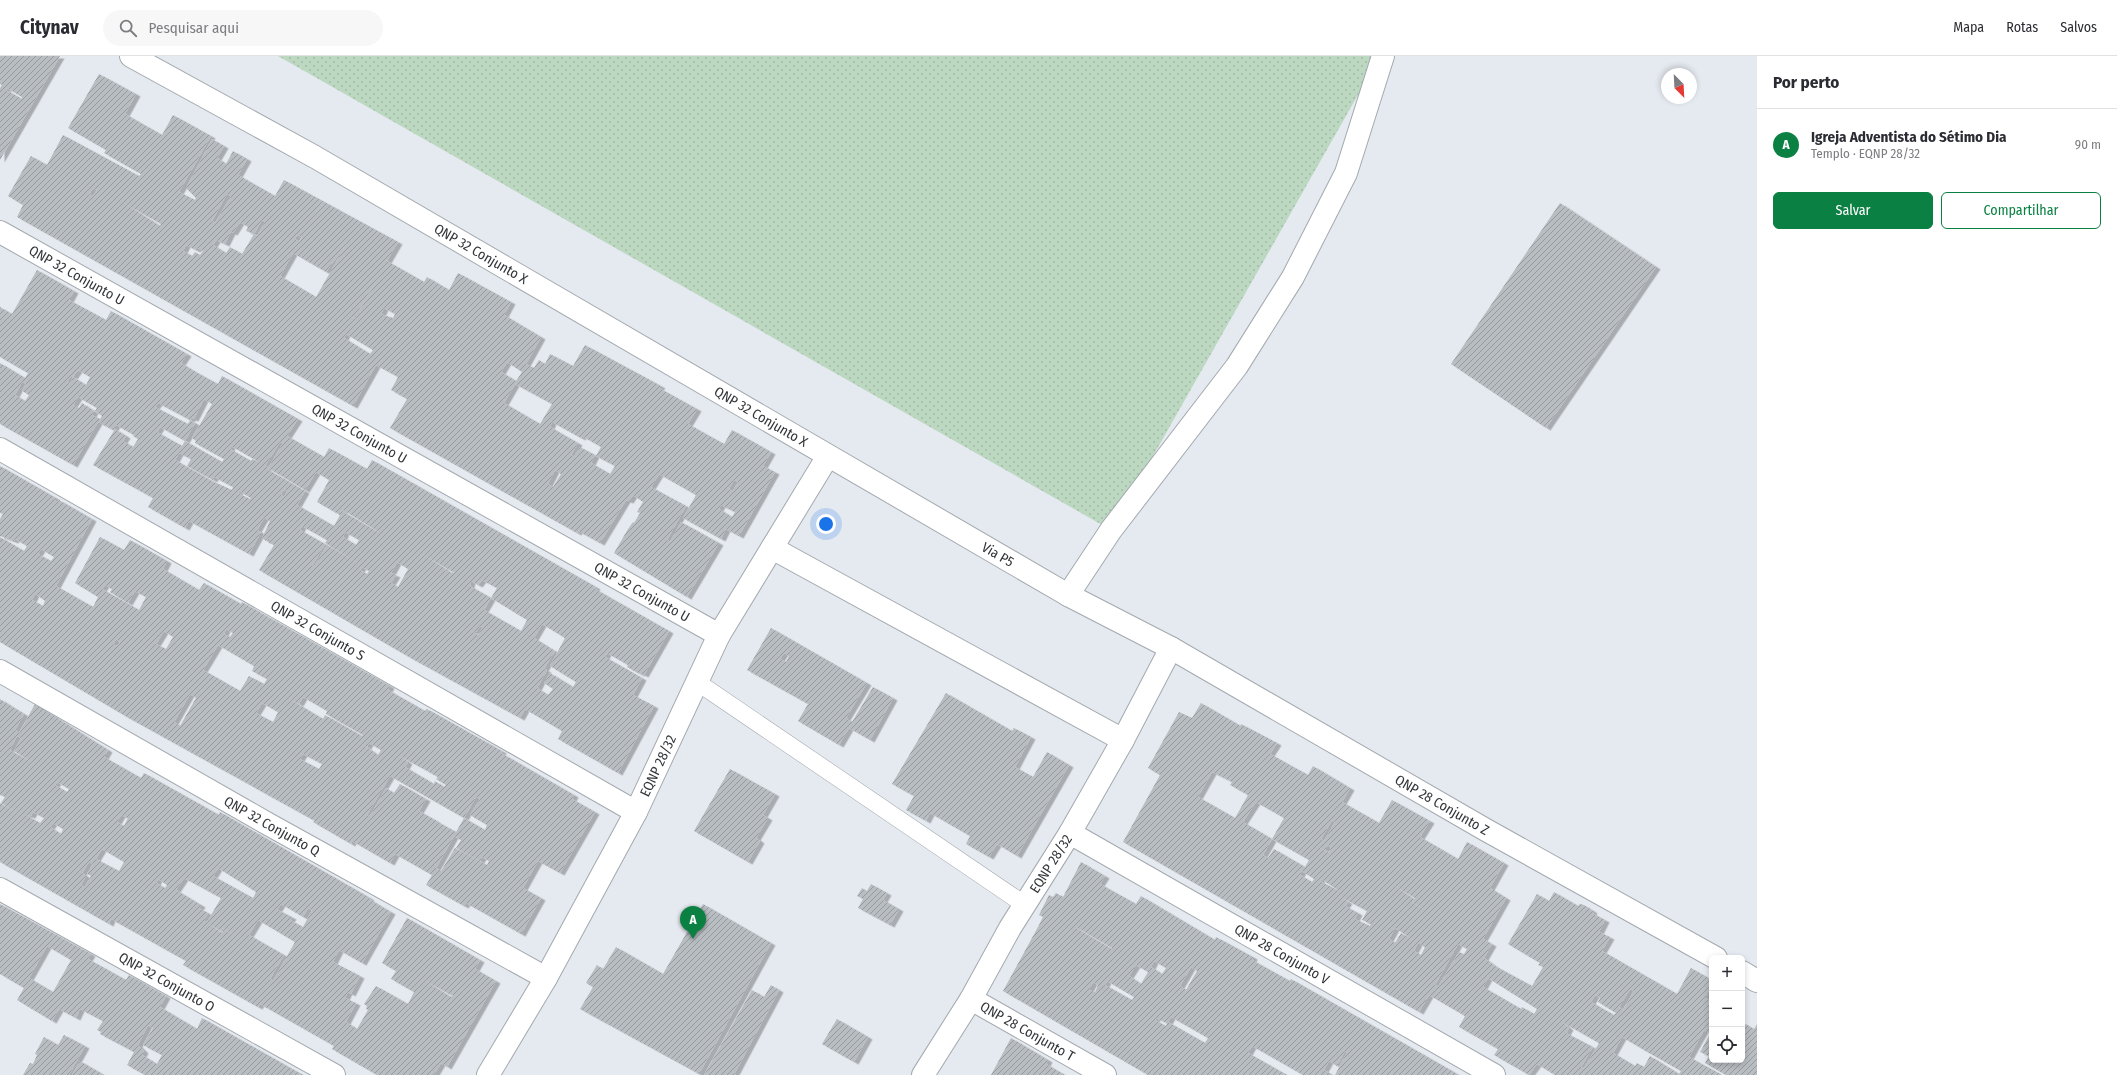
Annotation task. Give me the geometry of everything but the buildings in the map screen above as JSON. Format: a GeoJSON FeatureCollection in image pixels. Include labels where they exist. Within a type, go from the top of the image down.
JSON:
{"type":"FeatureCollection","features":[{"type":"Feature","properties":{"kind":"street","name":"QNP 32 Conjunto X"},"geometry":{"type":"LineString","coordinates":[[131,56],[315,158],[828,456]]}},
{"type":"Feature","properties":{"kind":"street"},"geometry":{"type":"LineString","coordinates":[[1068,595],[1111,530],[1237,366],[1293,277],[1346,173],[1383,56]]}},
{"type":"Feature","properties":{"kind":"street","name":"QNP 32 Conjunto U"},"geometry":{"type":"LineString","coordinates":[[0,232],[491,509],[719,635]]}},
{"type":"Feature","properties":{"kind":"street","name":"QNP 32 Conjunto S"},"geometry":{"type":"LineString","coordinates":[[0,449],[636,812]]}},
{"type":"Feature","properties":{"kind":"street","name":"EQNP 28/32"},"geometry":{"type":"LineString","coordinates":[[488,1075],[546,978],[636,812],[719,635],[828,456]]}},
{"type":"Feature","properties":{"kind":"street","name":"Via P5"},"geometry":{"type":"LineString","coordinates":[[828,456],[1068,595],[1171,648]]}},
{"type":"Feature","properties":{"kind":"street"},"geometry":{"type":"LineString","coordinates":[[772,548],[1123,740]]}},
{"type":"Feature","properties":{"kind":"street","name":"EQNP 28/32"},"geometry":{"type":"LineString","coordinates":[[922,1075],[971,999],[1025,905],[1070,833],[1123,740],[1171,648]]}},
{"type":"Feature","properties":{"kind":"street","name":"QNP 28 Conjunto Z"},"geometry":{"type":"LineString","coordinates":[[1171,648],[1486,830],[1711,955]]}},
{"type":"Feature","properties":{"kind":"street","name":"QNP 32 Conjunto Q"},"geometry":{"type":"LineString","coordinates":[[0,671],[275,828],[546,978]]}},
{"type":"Feature","properties":{"kind":"street","name":"QNP 28 Conjunto V"},"geometry":{"type":"LineString","coordinates":[[1070,833],[1494,1075]]}},
{"type":"Feature","properties":{"kind":"street","name":"QNP 32 Conjunto O"},"geometry":{"type":"LineString","coordinates":[[0,889],[334,1075]]}},
{"type":"Feature","properties":{"kind":"street"},"geometry":{"type":"LineString","coordinates":[[1745,974],[1757,981]]}},
{"type":"Feature","properties":{"kind":"street","name":"QNP 28 Conjunto T"},"geometry":{"type":"LineString","coordinates":[[971,999],[1105,1075]]}},
{"type":"Feature","properties":{"kind":"lane"},"geometry":{"type":"LineString","coordinates":[[697,682],[1025,905]]}},
{"type":"Feature","properties":{"kind":"green space"},"geometry":{"type":"Polygon","coordinates":[[[278,56],[1380,56],[1111,530],[278,56]]]}},
{"type":"Feature","properties":{"kind":"place","name":"Igreja Adventista do Sétimo Dia"},"geometry":{"type":"Point","coordinates":[693,939]}}]}
